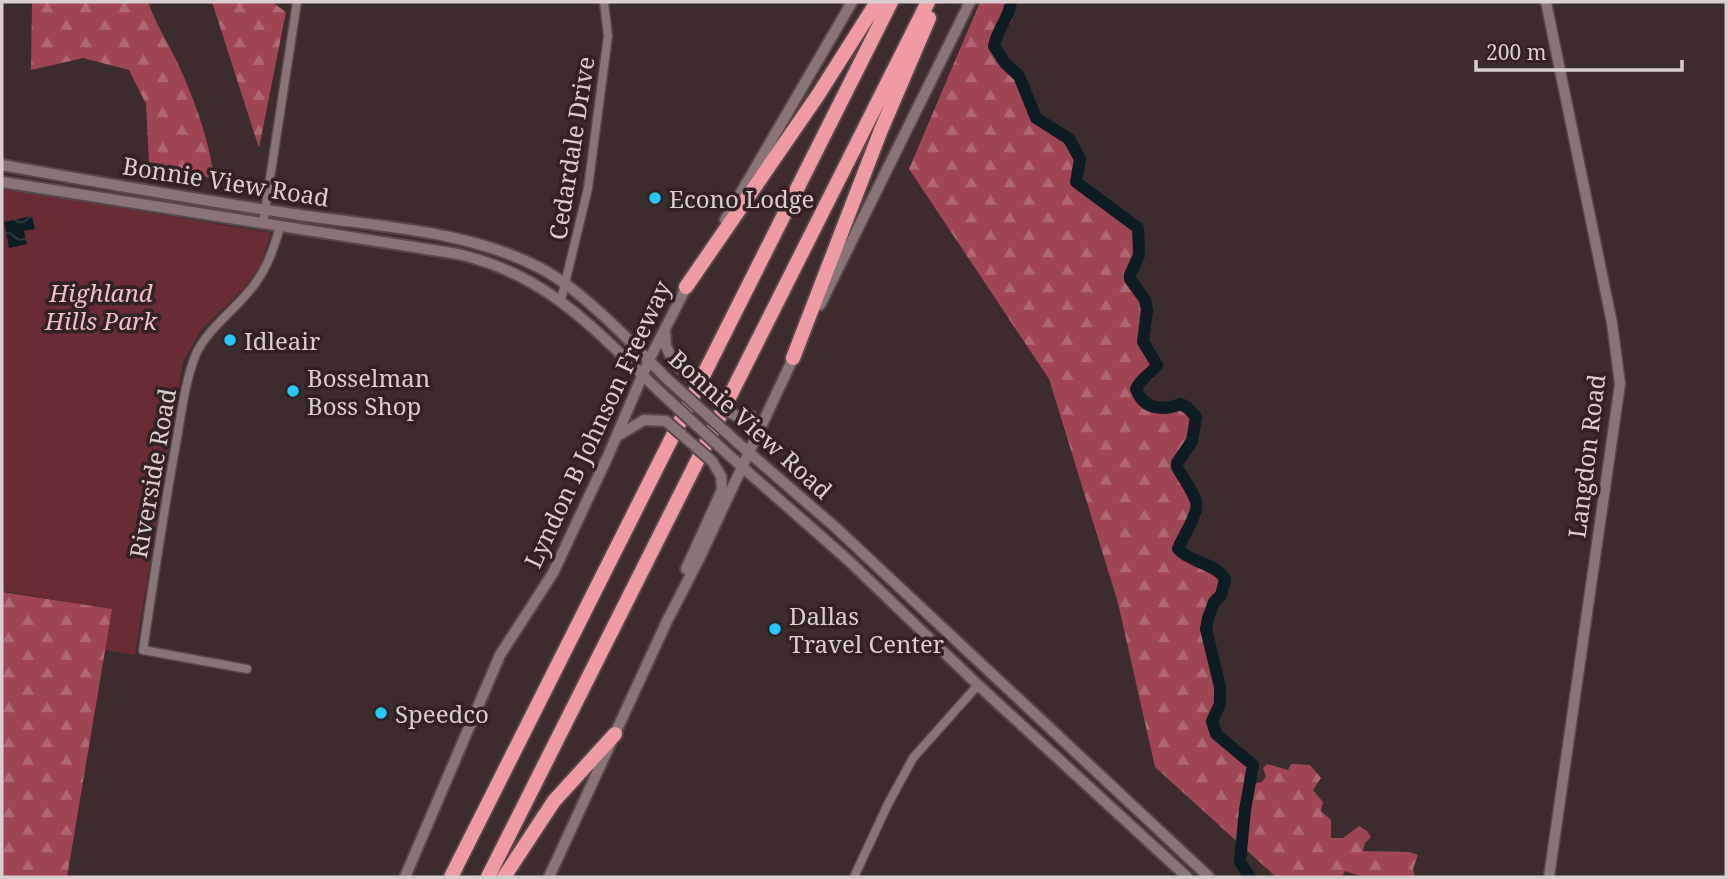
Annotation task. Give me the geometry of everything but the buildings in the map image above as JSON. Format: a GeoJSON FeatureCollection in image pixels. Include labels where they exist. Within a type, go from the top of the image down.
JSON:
{"type":"FeatureCollection","features":[{"type":"Feature","properties":{"kind":"highway"},"geometry":{"type":"LineString","coordinates":[[686,287],[818,95],[877,2]]}},
{"type":"Feature","properties":{"kind":"highway"},"geometry":{"type":"LineString","coordinates":[[452,877],[891,2]]}},
{"type":"Feature","properties":{"kind":"highway"},"geometry":{"type":"LineString","coordinates":[[488,877],[928,2]]}},
{"type":"Feature","properties":{"kind":"highway"},"geometry":{"type":"LineString","coordinates":[[793,358],[881,130],[935,2]]}},
{"type":"Feature","properties":{"kind":"highway"},"geometry":{"type":"LineString","coordinates":[[503,877],[554,801],[615,734]]}},
{"type":"Feature","properties":{"kind":"main road","name":"Lyndon B Johnson Freeway"},"geometry":{"type":"LineString","coordinates":[[405,877],[500,655],[553,573],[665,328],[686,287],[852,2]]}},
{"type":"Feature","properties":{"kind":"main road"},"geometry":{"type":"LineString","coordinates":[[549,877],[667,621],[793,358],[970,2]]}},
{"type":"Feature","properties":{"kind":"main road","name":"Bonnie View Road"},"geometry":{"type":"LineString","coordinates":[[2,165],[462,239],[519,258],[566,284],[749,453],[835,527],[1209,877]]}},
{"type":"Feature","properties":{"kind":"main road"},"geometry":{"type":"LineString","coordinates":[[65,192],[67,176]]}},
{"type":"Feature","properties":{"kind":"main road","name":"Bonnie View Road"},"geometry":{"type":"LineString","coordinates":[[2,182],[453,253],[509,269],[533,282],[561,300],[742,468],[825,539],[978,685],[1187,877]]}},
{"type":"Feature","properties":{"kind":"main road"},"geometry":{"type":"LineString","coordinates":[[453,253],[462,239]]}},
{"type":"Feature","properties":{"kind":"main road"},"geometry":{"type":"LineString","coordinates":[[665,328],[666,346],[673,362],[726,411],[736,416],[752,415],[773,402]]}},
{"type":"Feature","properties":{"kind":"main road"},"geometry":{"type":"LineString","coordinates":[[617,436],[644,419],[666,421],[712,461],[722,477],[722,490],[685,571],[667,621]]}},
{"type":"Feature","properties":{"kind":"main road"},"geometry":{"type":"LineString","coordinates":[[825,539],[835,527]]}},
{"type":"Feature","properties":{"kind":"main road"},"geometry":{"type":"LineString","coordinates":[[978,685],[989,672]]}},
{"type":"Feature","properties":{"kind":"street"},"geometry":{"type":"LineString","coordinates":[[263,223],[297,2]]}},
{"type":"Feature","properties":{"kind":"street","name":"Cedardale Drive"},"geometry":{"type":"LineString","coordinates":[[561,300],[588,188],[608,36],[604,2]]}},
{"type":"Feature","properties":{"kind":"street","name":"Langdon Road"},"geometry":{"type":"LineString","coordinates":[[1546,2],[1612,323],[1620,384],[1549,877]]}},
{"type":"Feature","properties":{"kind":"street","name":"Riverside Road"},"geometry":{"type":"LineString","coordinates":[[247,669],[143,650],[160,528],[188,379],[197,353],[206,338],[265,270],[274,251],[280,226]]}},
{"type":"Feature","properties":{"kind":"street"},"geometry":{"type":"LineString","coordinates":[[854,877],[913,758],[978,685]]}},
{"type":"Feature","properties":{"kind":"green space"},"geometry":{"type":"Polygon","coordinates":[[[32,2],[148,2],[193,100],[206,139],[214,179],[149,162],[146,104],[129,70],[83,58],[31,70],[32,2]]]}},
{"type":"Feature","properties":{"kind":"green space"},"geometry":{"type":"Polygon","coordinates":[[[212,2],[272,2],[286,12],[259,148],[212,2]]]}},
{"type":"Feature","properties":{"kind":"green space"},"geometry":{"type":"Polygon","coordinates":[[[980,2],[1009,2],[1015,9],[1011,23],[1004,29],[997,47],[1000,63],[1023,86],[1036,122],[1058,135],[1082,167],[1078,187],[1107,212],[1123,217],[1136,231],[1141,258],[1129,279],[1146,306],[1140,344],[1157,367],[1153,379],[1137,389],[1136,398],[1143,409],[1169,413],[1179,410],[1195,420],[1194,441],[1176,471],[1195,512],[1201,517],[1184,538],[1182,560],[1220,575],[1226,587],[1209,621],[1209,632],[1222,686],[1223,703],[1218,712],[1220,741],[1250,763],[1252,784],[1262,782],[1266,776],[1263,768],[1267,764],[1288,770],[1291,764],[1310,765],[1321,778],[1313,790],[1323,802],[1321,811],[1331,820],[1331,838],[1343,838],[1359,826],[1371,837],[1365,843],[1363,851],[1410,852],[1418,855],[1413,869],[1415,877],[1364,877],[1345,871],[1342,877],[1276,877],[1155,767],[1118,603],[1049,379],[909,169],[980,2]]]}},
{"type":"Feature","properties":{"kind":"green space","name":"Highland Hills Park"},"geometry":{"type":"Polygon","coordinates":[[[2,188],[271,233],[261,265],[245,287],[201,330],[183,362],[135,655],[104,650],[108,609],[2,591],[2,188]]]}},
{"type":"Feature","properties":{"kind":"green space"},"geometry":{"type":"Polygon","coordinates":[[[2,592],[112,609],[67,877],[2,877],[2,592]]]}},
{"type":"Feature","properties":{"kind":"water"},"geometry":{"type":"Polygon","coordinates":[[[32,216],[35,229],[24,231],[27,244],[9,248],[4,222],[32,216]]]}},
{"type":"Feature","properties":{"kind":"waterway"},"geometry":{"type":"LineString","coordinates":[[1011,2],[994,46],[1005,63],[1019,76],[1036,118],[1069,139],[1080,159],[1076,182],[1138,228],[1139,255],[1130,279],[1145,300],[1147,310],[1143,342],[1157,365],[1140,382],[1136,389],[1139,396],[1154,407],[1167,408],[1181,404],[1196,417],[1192,441],[1177,467],[1193,493],[1197,507],[1178,549],[1215,570],[1225,579],[1221,595],[1214,602],[1206,629],[1220,687],[1220,704],[1212,721],[1216,734],[1253,765],[1240,862],[1250,877]]}},
{"type":"Feature","properties":{"kind":"place","name":"Econo Lodge"},"geometry":{"type":"Point","coordinates":[655,198]}},
{"type":"Feature","properties":{"kind":"place","name":"Idleair"},"geometry":{"type":"Point","coordinates":[230,340]}},
{"type":"Feature","properties":{"kind":"place","name":"Bosselman Boss Shop"},"geometry":{"type":"Point","coordinates":[293,391]}},
{"type":"Feature","properties":{"kind":"place","name":"Dallas Travel Center"},"geometry":{"type":"Point","coordinates":[775,629]}},
{"type":"Feature","properties":{"kind":"place","name":"Speedco"},"geometry":{"type":"Point","coordinates":[381,713]}}]}
